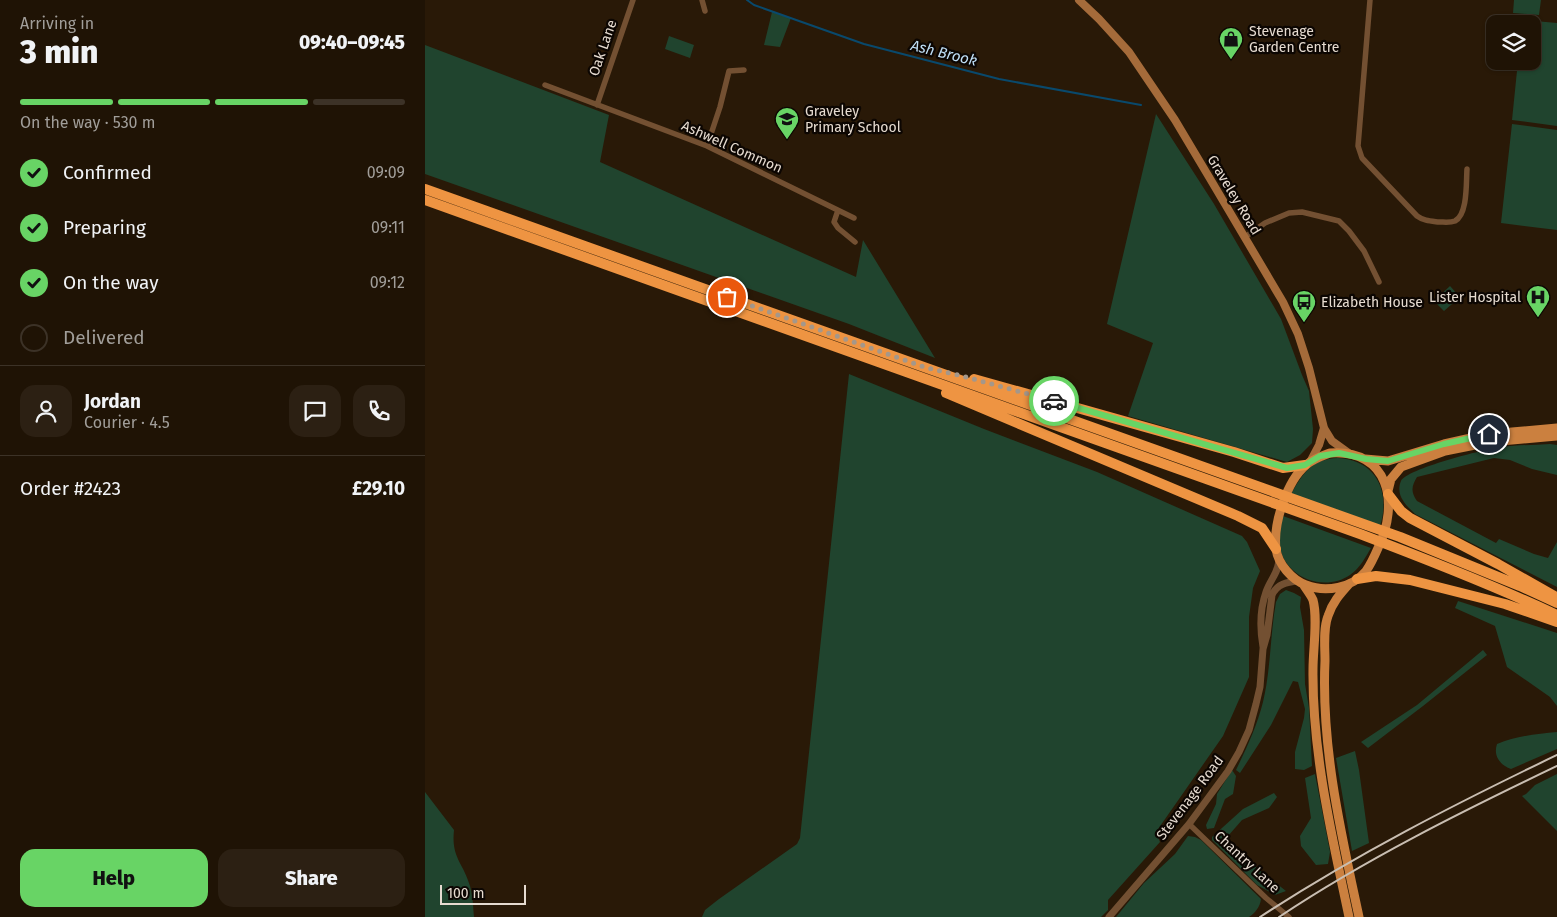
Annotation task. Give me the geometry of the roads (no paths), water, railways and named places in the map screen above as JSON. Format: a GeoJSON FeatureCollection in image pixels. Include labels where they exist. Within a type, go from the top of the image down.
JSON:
{"type":"FeatureCollection","features":[{"type":"Feature","properties":{"kind":"highway"},"geometry":{"type":"LineString","coordinates":[[425,189],[927,368],[1300,508],[1361,529],[1400,537],[1512,583],[1557,604]]}},
{"type":"Feature","properties":{"kind":"highway"},"geometry":{"type":"LineString","coordinates":[[425,200],[897,369],[1259,492]]}},
{"type":"Feature","properties":{"kind":"highway"},"geometry":{"type":"LineString","coordinates":[[927,368],[1007,387],[1283,468],[1307,464]]}},
{"type":"Feature","properties":{"kind":"highway"},"geometry":{"type":"LineString","coordinates":[[897,369],[998,416],[1215,505],[1262,528],[1277,554]]}},
{"type":"Feature","properties":{"kind":"highway"},"geometry":{"type":"LineString","coordinates":[[1388,493],[1401,511],[1410,518],[1557,597]]}},
{"type":"Feature","properties":{"kind":"highway"},"geometry":{"type":"LineString","coordinates":[[1361,529],[1397,548],[1517,596],[1557,615]]}},
{"type":"Feature","properties":{"kind":"highway"},"geometry":{"type":"LineString","coordinates":[[1353,581],[1376,576],[1410,580],[1505,604],[1557,622]]}},
{"type":"Feature","properties":{"kind":"main road","name":"Graveley Road"},"geometry":{"type":"LineString","coordinates":[[1079,0],[1115,36],[1144,73],[1175,120],[1283,302],[1298,334],[1309,368],[1324,428],[1332,441],[1355,456]]}},
{"type":"Feature","properties":{"kind":"main road"},"geometry":{"type":"LineString","coordinates":[[1324,428],[1316,453],[1293,480],[1281,507],[1277,524],[1277,554],[1288,572],[1300,582],[1313,602],[1313,691],[1318,753],[1349,917]]}},
{"type":"Feature","properties":{"kind":"main road"},"geometry":{"type":"LineString","coordinates":[[1307,464],[1330,453],[1388,461],[1444,444],[1489,434],[1557,428]]}},
{"type":"Feature","properties":{"kind":"main road"},"geometry":{"type":"LineString","coordinates":[[1359,917],[1328,747],[1324,694],[1327,617],[1338,597],[1371,564],[1383,538],[1388,517],[1388,493],[1391,479],[1401,467],[1445,451],[1490,442],[1557,436]]}},
{"type":"Feature","properties":{"kind":"main road"},"geometry":{"type":"LineString","coordinates":[[1355,456],[1369,463],[1382,476],[1388,493]]}},
{"type":"Feature","properties":{"kind":"main road"},"geometry":{"type":"LineString","coordinates":[[1300,582],[1321,589],[1337,588],[1353,581]]}},
{"type":"Feature","properties":{"kind":"street","name":"Oak Lane"},"geometry":{"type":"LineString","coordinates":[[597,105],[633,0]]}},
{"type":"Feature","properties":{"kind":"street"},"geometry":{"type":"LineString","coordinates":[[702,0],[705,11]]}},
{"type":"Feature","properties":{"kind":"street"},"geometry":{"type":"LineString","coordinates":[[1370,0],[1358,146],[1362,158],[1417,216],[1428,221],[1449,223],[1457,220],[1464,207],[1467,168]]}},
{"type":"Feature","properties":{"kind":"street"},"geometry":{"type":"LineString","coordinates":[[707,146],[720,108],[729,72],[744,70]]}},
{"type":"Feature","properties":{"kind":"street","name":"Ashwell Common"},"geometry":{"type":"LineString","coordinates":[[545,84],[707,146],[855,218]]}},
{"type":"Feature","properties":{"kind":"street"},"geometry":{"type":"LineString","coordinates":[[838,210],[834,222],[838,228],[855,242]]}},
{"type":"Feature","properties":{"kind":"street"},"geometry":{"type":"LineString","coordinates":[[1245,237],[1265,223],[1289,213],[1302,212],[1339,221],[1364,251],[1379,282]]}},
{"type":"Feature","properties":{"kind":"street","name":"Stevenage Road"},"geometry":{"type":"LineString","coordinates":[[1109,917],[1189,824],[1228,771],[1244,741],[1256,704],[1261,678],[1263,601],[1270,583],[1278,570],[1277,554]]}},
{"type":"Feature","properties":{"kind":"street","name":"Stevenage Road"},"geometry":{"type":"LineString","coordinates":[[1263,648],[1267,635],[1271,600],[1275,590],[1285,583],[1300,582]]}},
{"type":"Feature","properties":{"kind":"street","name":"Chantry Lane"},"geometry":{"type":"LineString","coordinates":[[1189,824],[1266,898],[1289,917]]}},
{"type":"Feature","properties":{"kind":"waterway","name":"Ash Brook"},"geometry":{"type":"LineString","coordinates":[[747,0],[754,5],[864,44],[999,79],[1141,105]]}},
{"type":"Feature","properties":{"kind":"railway"},"geometry":{"type":"LineString","coordinates":[[1260,917],[1369,851],[1481,792],[1557,755]]}},
{"type":"Feature","properties":{"kind":"railway"},"geometry":{"type":"LineString","coordinates":[[1279,917],[1380,856],[1451,818],[1557,766]]}},
{"type":"Feature","properties":{"kind":"place","name":"Stevenage Garden Centre"},"geometry":{"type":"Point","coordinates":[1231,60]}},
{"type":"Feature","properties":{"kind":"place","name":"Graveley Primary School"},"geometry":{"type":"Point","coordinates":[787,140]}},
{"type":"Feature","properties":{"kind":"place","name":"Lister Hospital"},"geometry":{"type":"Point","coordinates":[1538,318]}},
{"type":"Feature","properties":{"kind":"place","name":"Elizabeth House"},"geometry":{"type":"Point","coordinates":[1304,323]}}]}
